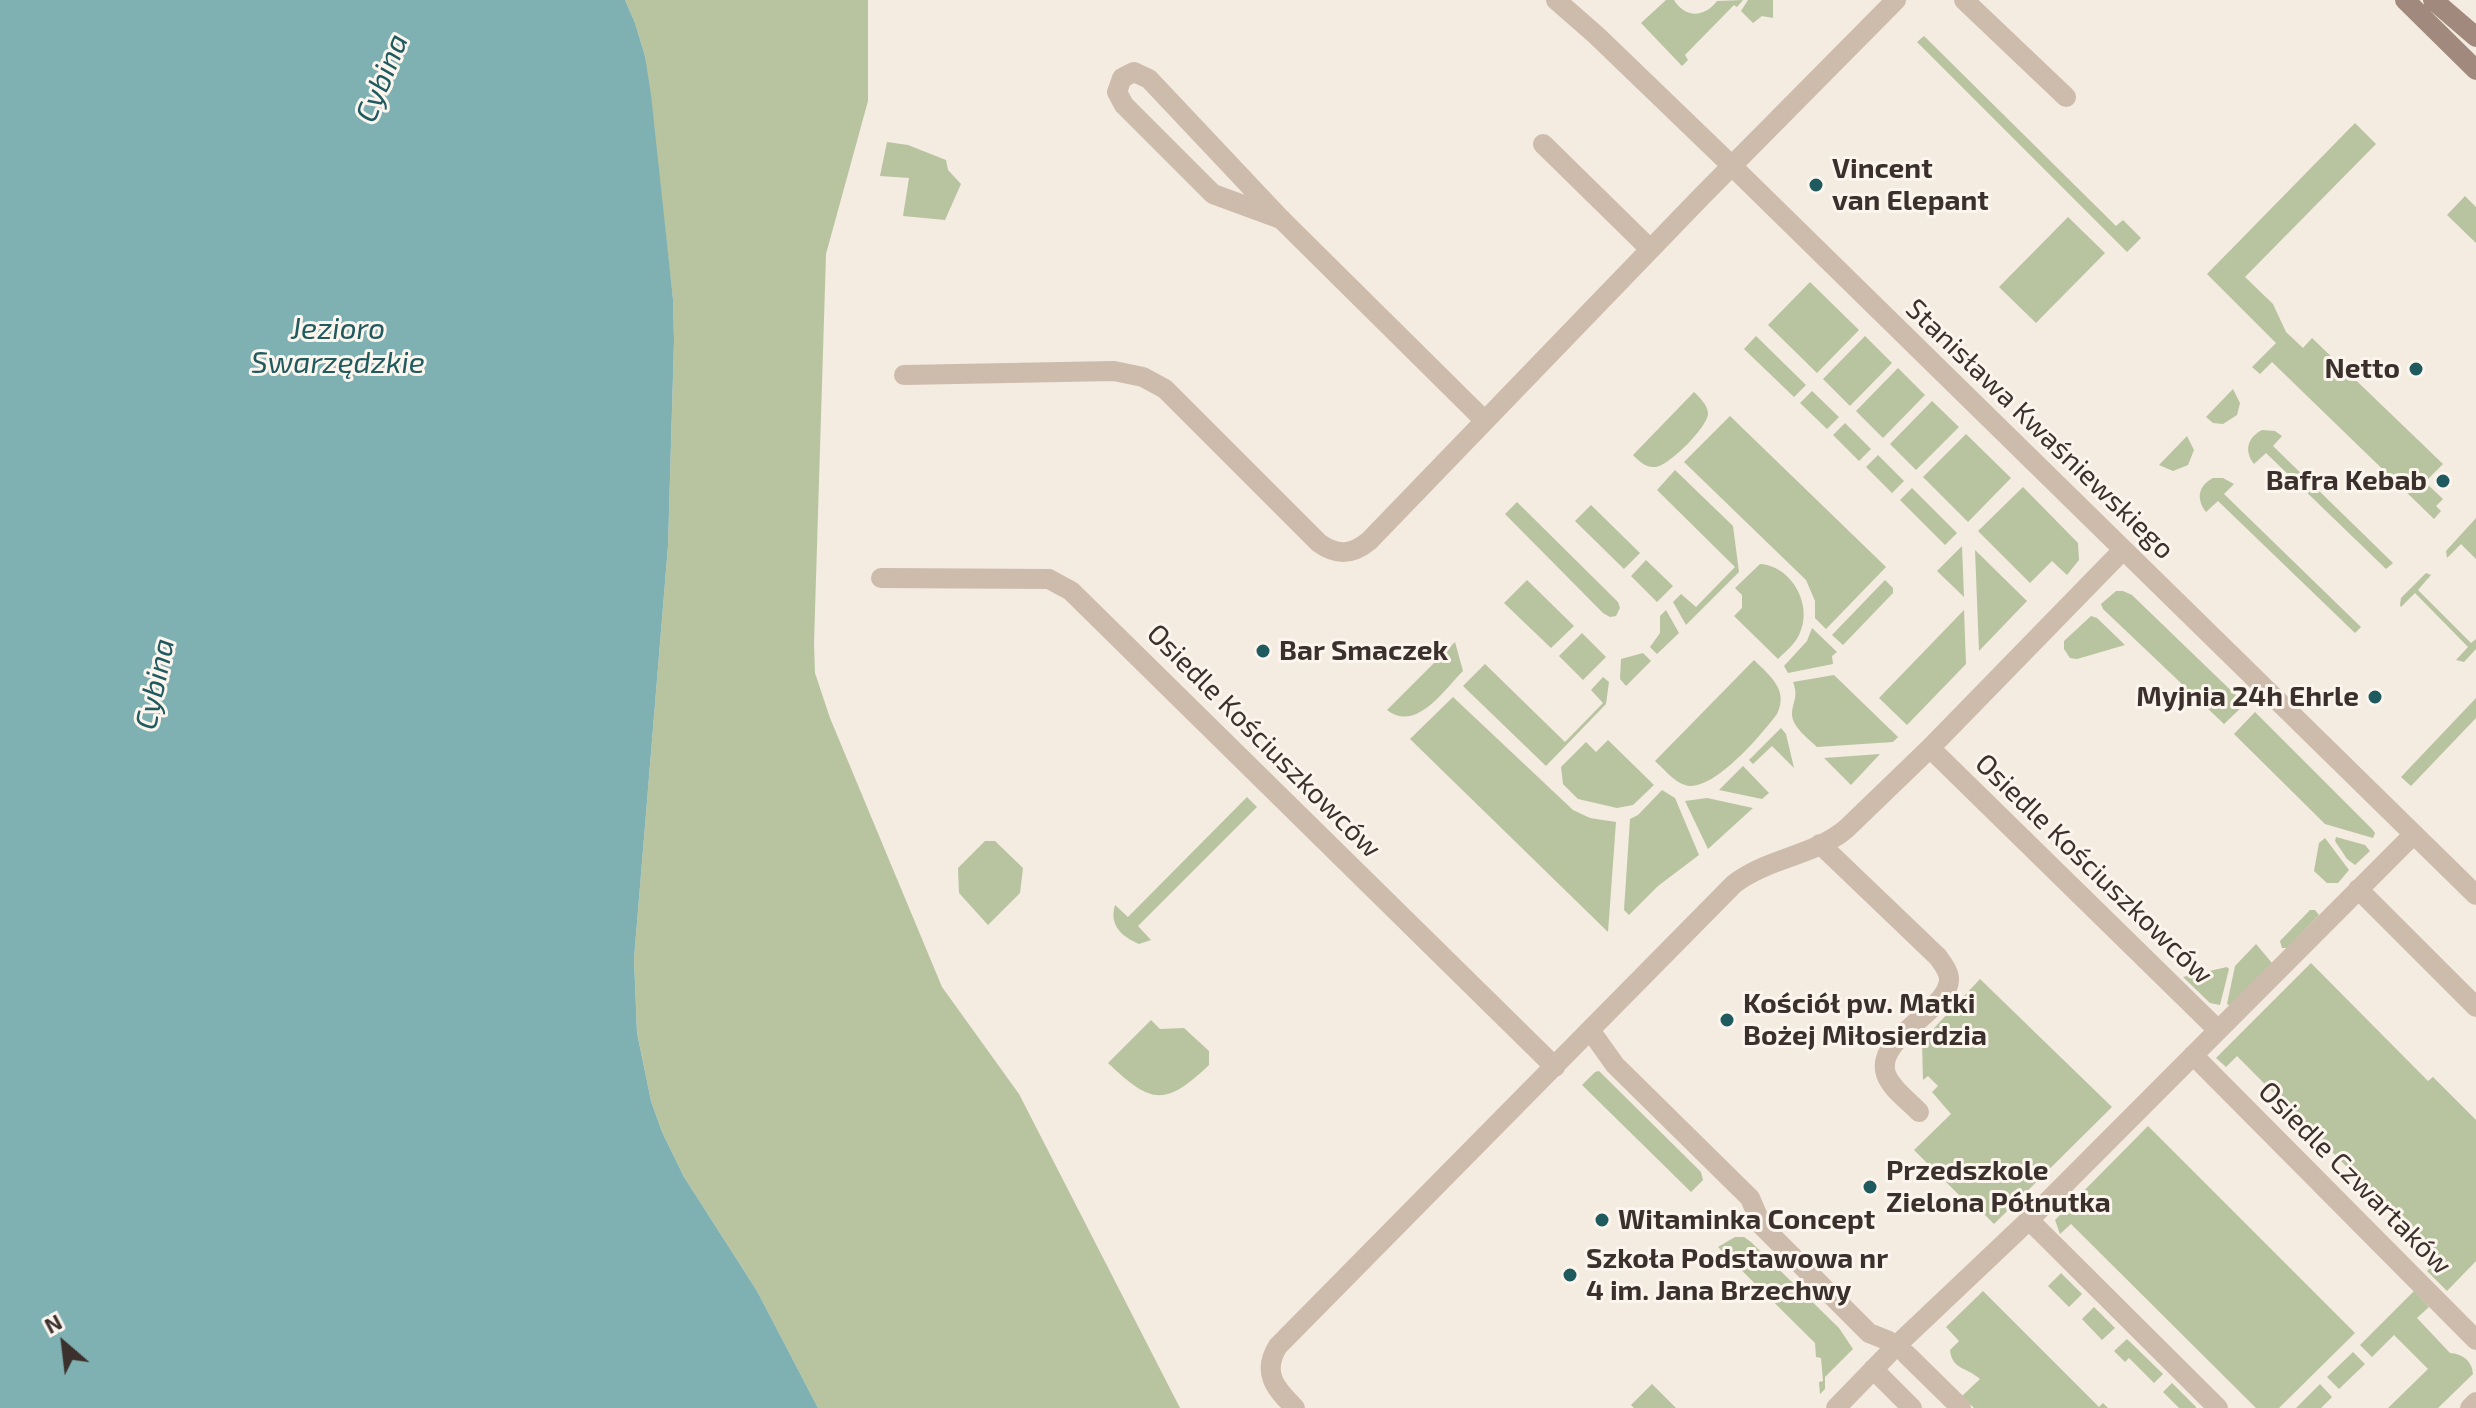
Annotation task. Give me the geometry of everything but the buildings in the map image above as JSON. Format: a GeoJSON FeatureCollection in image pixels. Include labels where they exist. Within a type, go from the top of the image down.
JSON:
{"type":"FeatureCollection","features":[{"type":"Feature","properties":{"kind":"street","name":"Stanisława Kwaśniewskiego"},"geometry":{"type":"LineString","coordinates":[[1556,0],[1732,166],[2476,895]]}},
{"type":"Feature","properties":{"kind":"street"},"geometry":{"type":"LineString","coordinates":[[904,375],[1114,371],[1143,377],[1165,389],[1319,543],[1337,553],[1350,552],[1369,541],[1650,249],[1896,0]]}},
{"type":"Feature","properties":{"kind":"street"},"geometry":{"type":"LineString","coordinates":[[1964,0],[2066,97]]}},
{"type":"Feature","properties":{"kind":"street"},"geometry":{"type":"LineString","coordinates":[[2405,0],[2476,70]]}},
{"type":"Feature","properties":{"kind":"street"},"geometry":{"type":"LineString","coordinates":[[2433,0],[2476,37]]}},
{"type":"Feature","properties":{"kind":"street"},"geometry":{"type":"LineString","coordinates":[[1281,219],[1213,194],[1124,105],[1117,92],[1117,84],[1122,78],[1134,72],[1149,79],[1281,219],[1484,420]]}},
{"type":"Feature","properties":{"kind":"street"},"geometry":{"type":"LineString","coordinates":[[1543,144],[1650,249]]}},
{"type":"Feature","properties":{"kind":"street"},"geometry":{"type":"LineString","coordinates":[[1295,1408],[1276,1388],[1269,1372],[1278,1346],[1734,884],[1765,866],[1820,844],[1846,829],[1930,748],[2123,550]]}},
{"type":"Feature","properties":{"kind":"street","name":"Osiedle Kościuszkowców"},"geometry":{"type":"LineString","coordinates":[[881,578],[1049,579],[1071,591],[1555,1067]]}},
{"type":"Feature","properties":{"kind":"street","name":"Osiedle Kościuszkowców"},"geometry":{"type":"LineString","coordinates":[[1930,748],[2218,1030]]}},
{"type":"Feature","properties":{"kind":"street"},"geometry":{"type":"LineString","coordinates":[[1836,1408],[2029,1220],[2414,834]]}},
{"type":"Feature","properties":{"kind":"street"},"geometry":{"type":"LineString","coordinates":[[1820,844],[1938,957],[1947,971],[1949,981],[1946,990],[1894,1044],[1885,1061],[1888,1079],[1919,1112]]}},
{"type":"Feature","properties":{"kind":"street"},"geometry":{"type":"LineString","coordinates":[[2358,889],[2476,1007]]}},
{"type":"Feature","properties":{"kind":"street"},"geometry":{"type":"LineString","coordinates":[[1590,1030],[1615,1065],[1750,1198],[1762,1226],[1869,1333],[1889,1341]]}},
{"type":"Feature","properties":{"kind":"street","name":"Osiedle Czwartaków"},"geometry":{"type":"LineString","coordinates":[[2193,1055],[2476,1340]]}},
{"type":"Feature","properties":{"kind":"street"},"geometry":{"type":"LineString","coordinates":[[2029,1220],[2218,1408]]}},
{"type":"Feature","properties":{"kind":"street"},"geometry":{"type":"LineString","coordinates":[[1906,1354],[1961,1408]]}},
{"type":"Feature","properties":{"kind":"street"},"geometry":{"type":"LineString","coordinates":[[1873,1369],[1912,1408]]}},
{"type":"Feature","properties":{"kind":"street"},"geometry":{"type":"LineString","coordinates":[[2470,1408],[2476,1402]]}},
{"type":"Feature","properties":{"kind":"green space"},"geometry":{"type":"Polygon","coordinates":[[[625,0],[868,0],[868,101],[826,254],[815,673],[830,718],[942,987],[1019,1094],[1180,1408],[818,1408],[757,1291],[684,1177],[662,1132],[651,1101],[637,1033],[634,959],[668,546],[673,299],[645,56],[625,0]]]}},
{"type":"Feature","properties":{"kind":"green space"},"geometry":{"type":"Polygon","coordinates":[[[1666,0],[1674,0],[1684,10],[1695,14],[1706,11],[1717,1],[1743,0],[1737,7],[1734,5],[1685,55],[1688,60],[1682,66],[1641,23],[1666,0]]]}},
{"type":"Feature","properties":{"kind":"green space"},"geometry":{"type":"Polygon","coordinates":[[[1748,0],[1773,0],[1773,18],[1762,16],[1753,23],[1741,11],[1748,0]]]}},
{"type":"Feature","properties":{"kind":"green space"},"geometry":{"type":"Polygon","coordinates":[[[1924,36],[2116,226],[2123,220],[2141,238],[2127,252],[1917,42],[1924,36]]]}},
{"type":"Feature","properties":{"kind":"green space"},"geometry":{"type":"Polygon","coordinates":[[[2355,123],[2376,144],[2245,277],[2273,304],[2286,332],[2303,348],[2312,338],[2443,464],[2425,482],[2443,499],[2436,506],[2441,511],[2434,519],[2272,362],[2260,374],[2252,367],[2276,343],[2207,274],[2355,123]]]}},
{"type":"Feature","properties":{"kind":"green space"},"geometry":{"type":"Polygon","coordinates":[[[887,142],[908,145],[946,160],[948,170],[961,184],[945,220],[903,216],[909,178],[880,176],[887,142]]]}},
{"type":"Feature","properties":{"kind":"green space"},"geometry":{"type":"Polygon","coordinates":[[[2465,196],[2476,207],[2476,243],[2447,215],[2465,196]]]}},
{"type":"Feature","properties":{"kind":"green space"},"geometry":{"type":"Polygon","coordinates":[[[2068,217],[2105,253],[2036,323],[1999,287],[2068,217]]]}},
{"type":"Feature","properties":{"kind":"green space"},"geometry":{"type":"Polygon","coordinates":[[[1810,282],[1859,330],[1817,373],[1768,325],[1810,282]]]}},
{"type":"Feature","properties":{"kind":"green space"},"geometry":{"type":"Polygon","coordinates":[[[1756,336],[1806,385],[1794,397],[1744,349],[1756,336]]]}},
{"type":"Feature","properties":{"kind":"green space"},"geometry":{"type":"Polygon","coordinates":[[[1865,336],[1892,363],[1850,406],[1823,379],[1865,336]]]}},
{"type":"Feature","properties":{"kind":"green space"},"geometry":{"type":"Polygon","coordinates":[[[1898,368],[1925,395],[1883,438],[1856,411],[1898,368]]]}},
{"type":"Feature","properties":{"kind":"green space"},"geometry":{"type":"Polygon","coordinates":[[[2233,389],[2240,403],[2237,415],[2223,424],[2213,423],[2206,417],[2233,389]]]}},
{"type":"Feature","properties":{"kind":"green space"},"geometry":{"type":"Polygon","coordinates":[[[1812,391],[1839,417],[1827,429],[1800,403],[1812,391]]]}},
{"type":"Feature","properties":{"kind":"green space"},"geometry":{"type":"Polygon","coordinates":[[[1694,392],[1703,401],[1708,413],[1702,427],[1678,453],[1661,465],[1652,467],[1640,462],[1633,455],[1694,392]]]}},
{"type":"Feature","properties":{"kind":"green space"},"geometry":{"type":"Polygon","coordinates":[[[1932,401],[1959,427],[1916,470],[1890,444],[1932,401]]]}},
{"type":"Feature","properties":{"kind":"green space"},"geometry":{"type":"Polygon","coordinates":[[[1730,416],[1886,567],[1826,629],[1815,618],[1815,601],[1806,580],[1684,462],[1730,416]]]}},
{"type":"Feature","properties":{"kind":"green space"},"geometry":{"type":"Polygon","coordinates":[[[1845,423],[1871,449],[1859,461],[1833,435],[1845,423]]]}},
{"type":"Feature","properties":{"kind":"green space"},"geometry":{"type":"Polygon","coordinates":[[[2262,430],[2275,431],[2282,436],[2273,446],[2393,563],[2386,569],[2266,453],[2254,464],[2249,445],[2262,430]]]}},
{"type":"Feature","properties":{"kind":"green space"},"geometry":{"type":"Polygon","coordinates":[[[1966,434],[2011,478],[1968,522],[1923,477],[1966,434]]]}},
{"type":"Feature","properties":{"kind":"green space"},"geometry":{"type":"Polygon","coordinates":[[[2187,436],[2194,450],[2188,465],[2173,471],[2159,465],[2187,436]]]}},
{"type":"Feature","properties":{"kind":"green space"},"geometry":{"type":"Polygon","coordinates":[[[1878,455],[1904,481],[1892,493],[1866,467],[1878,455]]]}},
{"type":"Feature","properties":{"kind":"green space"},"geometry":{"type":"Polygon","coordinates":[[[1675,470],[1733,526],[1739,572],[1686,625],[1673,602],[1681,594],[1696,607],[1735,567],[1657,490],[1675,470]]]}},
{"type":"Feature","properties":{"kind":"green space"},"geometry":{"type":"Polygon","coordinates":[[[2213,478],[2223,478],[2234,484],[2224,494],[2361,627],[2355,633],[2218,501],[2206,512],[2200,493],[2213,478]]]}},
{"type":"Feature","properties":{"kind":"green space"},"geometry":{"type":"Polygon","coordinates":[[[2023,487],[2078,543],[2079,560],[2067,575],[2052,561],[2030,583],[1978,531],[2023,487]]]}},
{"type":"Feature","properties":{"kind":"green space"},"geometry":{"type":"Polygon","coordinates":[[[1912,488],[1957,533],[1945,545],[1900,500],[1912,488]]]}},
{"type":"Feature","properties":{"kind":"green space"},"geometry":{"type":"Polygon","coordinates":[[[1517,502],[1618,602],[1620,608],[1616,616],[1603,613],[1505,514],[1517,502]]]}},
{"type":"Feature","properties":{"kind":"green space"},"geometry":{"type":"Polygon","coordinates":[[[1591,505],[1640,553],[1624,569],[1575,521],[1591,505]]]}},
{"type":"Feature","properties":{"kind":"green space"},"geometry":{"type":"Polygon","coordinates":[[[2476,518],[2476,559],[2461,544],[2447,558],[2446,551],[2476,518]]]}},
{"type":"Feature","properties":{"kind":"green space"},"geometry":{"type":"Polygon","coordinates":[[[1962,546],[1964,597],[1937,571],[1962,546]]]}},
{"type":"Feature","properties":{"kind":"green space"},"geometry":{"type":"Polygon","coordinates":[[[1975,550],[2027,601],[1979,651],[1975,550]]]}},
{"type":"Feature","properties":{"kind":"green space"},"geometry":{"type":"Polygon","coordinates":[[[1646,560],[1673,586],[1657,602],[1631,576],[1646,560]]]}},
{"type":"Feature","properties":{"kind":"green space"},"geometry":{"type":"Polygon","coordinates":[[[1760,564],[1782,572],[1802,600],[1803,624],[1799,635],[1778,659],[1734,616],[1742,608],[1742,595],[1735,588],[1760,564]]]}},
{"type":"Feature","properties":{"kind":"green space"},"geometry":{"type":"Polygon","coordinates":[[[2426,573],[2431,575],[2418,590],[2471,643],[2476,639],[2476,649],[2464,662],[2456,660],[2468,647],[2415,593],[2400,605],[2401,598],[2426,573]]]}},
{"type":"Feature","properties":{"kind":"green space"},"geometry":{"type":"Polygon","coordinates":[[[1527,580],[1574,626],[1551,648],[1504,603],[1527,580]]]}},
{"type":"Feature","properties":{"kind":"green space"},"geometry":{"type":"Polygon","coordinates":[[[1885,580],[1893,588],[1893,593],[1843,645],[1832,635],[1885,580]]]}},
{"type":"Feature","properties":{"kind":"green space"},"geometry":{"type":"Polygon","coordinates":[[[2116,591],[2132,595],[2245,704],[2224,724],[2103,609],[2101,604],[2116,591]]]}},
{"type":"Feature","properties":{"kind":"green space"},"geometry":{"type":"Polygon","coordinates":[[[1666,610],[1679,633],[1657,654],[1650,647],[1660,633],[1660,616],[1666,610]]]}},
{"type":"Feature","properties":{"kind":"green space"},"geometry":{"type":"Polygon","coordinates":[[[1964,610],[1966,664],[1907,725],[1879,698],[1964,610]]]}},
{"type":"Feature","properties":{"kind":"green space"},"geometry":{"type":"Polygon","coordinates":[[[2091,616],[2125,645],[2077,659],[2070,658],[2064,649],[2064,641],[2091,616]]]}},
{"type":"Feature","properties":{"kind":"green space"},"geometry":{"type":"Polygon","coordinates":[[[1812,628],[1837,652],[1832,656],[1833,664],[1788,673],[1784,666],[1807,641],[1812,628]]]}},
{"type":"Feature","properties":{"kind":"green space"},"geometry":{"type":"Polygon","coordinates":[[[1582,633],[1606,657],[1583,680],[1559,656],[1582,633]]]}},
{"type":"Feature","properties":{"kind":"green space"},"geometry":{"type":"Polygon","coordinates":[[[1455,642],[1463,671],[1438,698],[1419,713],[1408,716],[1398,716],[1387,710],[1455,642]]]}},
{"type":"Feature","properties":{"kind":"green space"},"geometry":{"type":"Polygon","coordinates":[[[1643,653],[1651,661],[1626,686],[1620,679],[1621,659],[1643,653]]]}},
{"type":"Feature","properties":{"kind":"green space"},"geometry":{"type":"Polygon","coordinates":[[[1754,660],[1779,691],[1781,698],[1777,714],[1736,760],[1709,781],[1685,785],[1677,781],[1655,761],[1754,660]]]}},
{"type":"Feature","properties":{"kind":"green space"},"geometry":{"type":"Polygon","coordinates":[[[1485,664],[1565,742],[1603,703],[1591,690],[1603,677],[1609,682],[1606,704],[1546,766],[1463,686],[1485,664]]]}},
{"type":"Feature","properties":{"kind":"green space"},"geometry":{"type":"Polygon","coordinates":[[[1834,675],[1898,737],[1893,742],[1817,747],[1802,733],[1792,715],[1795,696],[1793,682],[1834,675]]]}},
{"type":"Feature","properties":{"kind":"green space"},"geometry":{"type":"Polygon","coordinates":[[[1453,697],[1573,810],[1590,818],[1616,822],[1608,932],[1410,739],[1453,697]]]}},
{"type":"Feature","properties":{"kind":"green space"},"geometry":{"type":"Polygon","coordinates":[[[2476,698],[2476,718],[2411,786],[2401,777],[2476,698]]]}},
{"type":"Feature","properties":{"kind":"green space"},"geometry":{"type":"Polygon","coordinates":[[[2255,712],[2372,829],[2375,833],[2373,838],[2325,824],[2234,734],[2255,712]]]}},
{"type":"Feature","properties":{"kind":"green space"},"geometry":{"type":"Polygon","coordinates":[[[1781,728],[1786,734],[1794,768],[1772,746],[1753,764],[1749,760],[1781,728]]]}},
{"type":"Feature","properties":{"kind":"green space"},"geometry":{"type":"Polygon","coordinates":[[[1608,740],[1654,785],[1633,805],[1617,808],[1578,799],[1563,784],[1561,767],[1586,742],[1596,752],[1608,740]]]}},
{"type":"Feature","properties":{"kind":"green space"},"geometry":{"type":"Polygon","coordinates":[[[1880,754],[1851,785],[1824,758],[1880,754]]]}},
{"type":"Feature","properties":{"kind":"green space"},"geometry":{"type":"Polygon","coordinates":[[[1743,766],[1769,793],[1762,799],[1719,790],[1743,766]]]}},
{"type":"Feature","properties":{"kind":"green space"},"geometry":{"type":"Polygon","coordinates":[[[1662,790],[1675,798],[1699,855],[1658,886],[1629,915],[1624,910],[1630,819],[1638,815],[1662,790]]]}},
{"type":"Feature","properties":{"kind":"green space"},"geometry":{"type":"Polygon","coordinates":[[[1247,797],[1257,807],[1138,926],[1151,940],[1139,944],[1122,933],[1115,924],[1115,905],[1128,917],[1247,797]]]}},
{"type":"Feature","properties":{"kind":"green space"},"geometry":{"type":"Polygon","coordinates":[[[1707,798],[1753,808],[1708,849],[1685,801],[1707,798]]]}},
{"type":"Feature","properties":{"kind":"green space"},"geometry":{"type":"Polygon","coordinates":[[[2336,837],[2365,845],[2370,851],[2355,865],[2347,859],[2335,841],[2336,837]]]}},
{"type":"Feature","properties":{"kind":"green space"},"geometry":{"type":"Polygon","coordinates":[[[2325,838],[2349,870],[2338,883],[2327,883],[2314,871],[2319,843],[2325,838]]]}},
{"type":"Feature","properties":{"kind":"green space"},"geometry":{"type":"Polygon","coordinates":[[[985,841],[995,841],[1023,868],[1020,893],[988,925],[959,893],[958,868],[985,841]]]}},
{"type":"Feature","properties":{"kind":"green space"},"geometry":{"type":"Polygon","coordinates":[[[2310,910],[2315,910],[2319,915],[2287,948],[2282,948],[2280,941],[2310,910]]]}},
{"type":"Feature","properties":{"kind":"green space"},"geometry":{"type":"Polygon","coordinates":[[[2256,944],[2272,963],[2230,1006],[2227,1004],[2235,966],[2256,944]]]}},
{"type":"Feature","properties":{"kind":"green space"},"geometry":{"type":"Polygon","coordinates":[[[2311,963],[2428,1081],[2433,1077],[2476,1120],[2476,1261],[2447,1291],[2427,1271],[2438,1259],[2237,1056],[2226,1067],[2216,1058],[2311,963]]]}},
{"type":"Feature","properties":{"kind":"green space"},"geometry":{"type":"Polygon","coordinates":[[[2227,967],[2220,1005],[2210,1003],[2183,977],[2227,967]]]}},
{"type":"Feature","properties":{"kind":"green space"},"geometry":{"type":"Polygon","coordinates":[[[1980,979],[2112,1107],[1994,1224],[1977,1207],[1974,1210],[1914,1150],[1951,1114],[1932,1092],[1938,1086],[1928,1076],[1923,1080],[1922,1041],[1980,979]]]}},
{"type":"Feature","properties":{"kind":"green space"},"geometry":{"type":"Polygon","coordinates":[[[1151,1020],[1160,1029],[1184,1028],[1209,1051],[1209,1065],[1194,1079],[1169,1094],[1147,1093],[1108,1063],[1151,1020]]]}},
{"type":"Feature","properties":{"kind":"green space"},"geometry":{"type":"Polygon","coordinates":[[[1599,1071],[1701,1172],[1703,1180],[1691,1192],[1582,1085],[1599,1071]]]}},
{"type":"Feature","properties":{"kind":"green space"},"geometry":{"type":"Polygon","coordinates":[[[2148,1126],[2355,1333],[2279,1408],[2256,1408],[2071,1224],[2060,1234],[2055,1220],[2148,1126]]]}},
{"type":"Feature","properties":{"kind":"green space"},"geometry":{"type":"Polygon","coordinates":[[[1735,1237],[1744,1237],[1751,1242],[1839,1328],[1853,1349],[1825,1377],[1825,1389],[1820,1394],[1819,1382],[1823,1381],[1821,1358],[1816,1357],[1815,1343],[1718,1247],[1735,1237]]]}},
{"type":"Feature","properties":{"kind":"green space"},"geometry":{"type":"Polygon","coordinates":[[[2061,1273],[2082,1294],[2069,1307],[2048,1286],[2061,1273]]]}},
{"type":"Feature","properties":{"kind":"green space"},"geometry":{"type":"Polygon","coordinates":[[[1983,1291],[2099,1407],[2103,1403],[2108,1408],[1974,1408],[1962,1396],[1980,1379],[1954,1361],[1950,1350],[1959,1341],[1946,1327],[1983,1291]]]}},
{"type":"Feature","properties":{"kind":"green space"},"geometry":{"type":"Polygon","coordinates":[[[2414,1291],[2429,1307],[2417,1318],[2450,1353],[2466,1359],[2473,1374],[2438,1408],[2388,1408],[2428,1369],[2394,1335],[2372,1357],[2360,1345],[2414,1291]]]}},
{"type":"Feature","properties":{"kind":"green space"},"geometry":{"type":"Polygon","coordinates":[[[2094,1307],[2115,1328],[2102,1340],[2082,1319],[2094,1307]]]}},
{"type":"Feature","properties":{"kind":"green space"},"geometry":{"type":"Polygon","coordinates":[[[2127,1339],[2163,1374],[2154,1383],[2129,1358],[2125,1362],[2114,1351],[2127,1339]]]}},
{"type":"Feature","properties":{"kind":"green space"},"geometry":{"type":"Polygon","coordinates":[[[2353,1352],[2365,1364],[2339,1389],[2327,1377],[2353,1352]]]}},
{"type":"Feature","properties":{"kind":"green space"},"geometry":{"type":"Polygon","coordinates":[[[2172,1383],[2196,1408],[2179,1408],[2163,1392],[2172,1383]]]}},
{"type":"Feature","properties":{"kind":"green space"},"geometry":{"type":"Polygon","coordinates":[[[1652,1384],[1676,1408],[1634,1408],[1631,1405],[1652,1384]]]}},
{"type":"Feature","properties":{"kind":"green space"},"geometry":{"type":"Polygon","coordinates":[[[2320,1384],[2332,1397],[2321,1408],[2296,1408],[2320,1384]]]}},
{"type":"Feature","properties":{"kind":"water","name":"Jezioro Swarzędzkie"},"geometry":{"type":"Polygon","coordinates":[[[0,0],[625,0],[645,56],[651,95],[673,299],[674,341],[668,546],[634,959],[637,1033],[651,1101],[662,1132],[684,1177],[757,1291],[818,1408],[0,1408],[0,0]]]}},
{"type":"Feature","properties":{"kind":"place","name":"Vincent van Elepant"},"geometry":{"type":"Point","coordinates":[1816,185]}},
{"type":"Feature","properties":{"kind":"place","name":"Netto"},"geometry":{"type":"Point","coordinates":[2416,369]}},
{"type":"Feature","properties":{"kind":"place","name":"Bafra Kebab"},"geometry":{"type":"Point","coordinates":[2443,481]}},
{"type":"Feature","properties":{"kind":"place","name":"Bar Smaczek"},"geometry":{"type":"Point","coordinates":[1263,651]}},
{"type":"Feature","properties":{"kind":"place","name":"Myjnia 24h Ehrle"},"geometry":{"type":"Point","coordinates":[2375,697]}},
{"type":"Feature","properties":{"kind":"place","name":"Kościół pw. Matki Bożej Miłosierdzia"},"geometry":{"type":"Point","coordinates":[1727,1020]}},
{"type":"Feature","properties":{"kind":"place","name":"Przedszkole Zielona Półnutka"},"geometry":{"type":"Point","coordinates":[1870,1187]}},
{"type":"Feature","properties":{"kind":"place","name":"Witaminka Concept"},"geometry":{"type":"Point","coordinates":[1602,1220]}},
{"type":"Feature","properties":{"kind":"place","name":"Szkoła Podstawowa nr 4 im. Jana Brzechwy"},"geometry":{"type":"Point","coordinates":[1570,1275]}},
{"type":"Feature","properties":{"kind":"water label","name":"Cybina"},"geometry":{"type":"Point","coordinates":[382,78]}},
{"type":"Feature","properties":{"kind":"water label","name":"Cybina"},"geometry":{"type":"Point","coordinates":[155,684]}}]}
